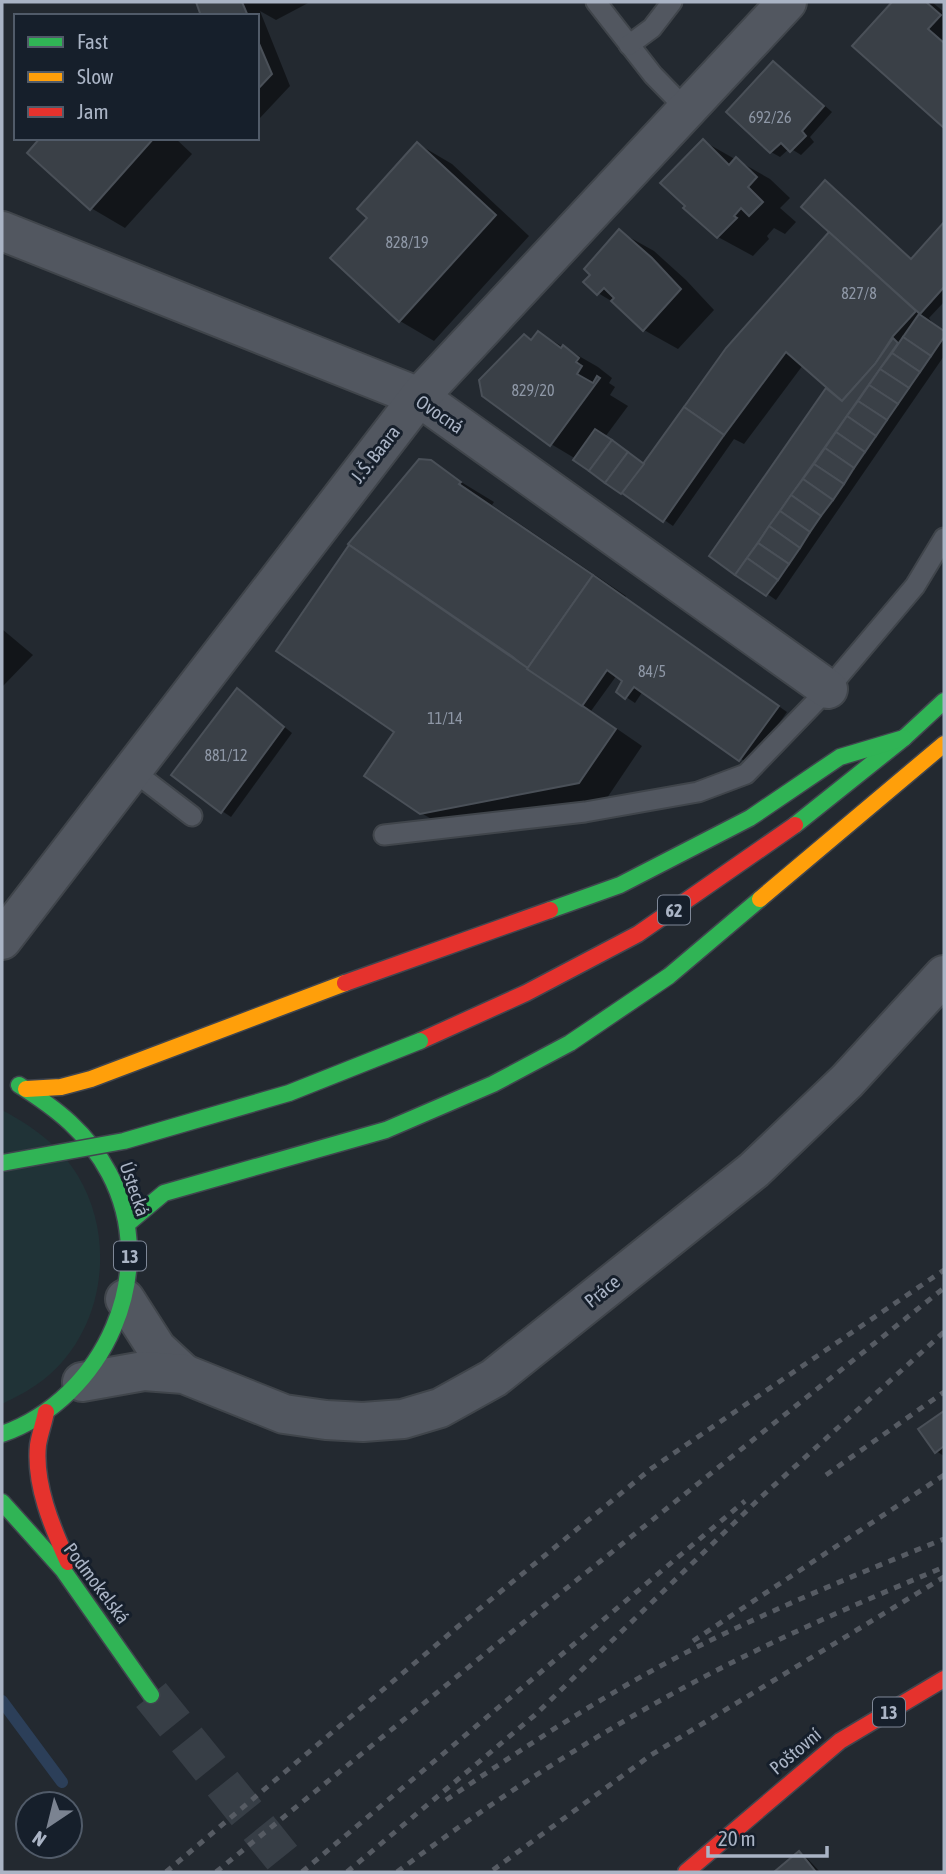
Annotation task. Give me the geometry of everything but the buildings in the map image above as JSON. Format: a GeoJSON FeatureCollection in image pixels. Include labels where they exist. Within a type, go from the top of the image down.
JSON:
{"type":"FeatureCollection","features":[{"type":"Feature","properties":{"kind":"main road","name":"62"},"geometry":{"type":"LineString","coordinates":[[2,1163],[124,1141],[289,1093],[420,1041],[526,993],[638,934],[775,841],[904,738],[944,701]]}},
{"type":"Feature","properties":{"kind":"main road"},"geometry":{"type":"LineString","coordinates":[[26,1089],[61,1087],[91,1079],[394,965],[620,885],[750,818],[840,757],[904,738]]}},
{"type":"Feature","properties":{"kind":"main road"},"geometry":{"type":"LineString","coordinates":[[127,1224],[164,1193],[386,1130],[493,1084],[570,1043],[669,976],[944,744]]}},
{"type":"Feature","properties":{"kind":"main road","name":"Ústecká"},"geometry":{"type":"LineString","coordinates":[[2,1079],[26,1089],[63,1113],[93,1145],[115,1183],[127,1224],[130,1249],[125,1299],[108,1343],[82,1382],[46,1412],[2,1434]]}},
{"type":"Feature","properties":{"kind":"main road"},"geometry":{"type":"LineString","coordinates":[[46,1412],[38,1449],[41,1485],[53,1531],[83,1596]]}},
{"type":"Feature","properties":{"kind":"main road","name":"Podmokelská"},"geometry":{"type":"LineString","coordinates":[[2,1502],[18,1517],[83,1596],[151,1695]]}},
{"type":"Feature","properties":{"kind":"main road","name":"Poštovní"},"geometry":{"type":"LineString","coordinates":[[686,1872],[840,1741],[942,1686]]}},
{"type":"Feature","properties":{"kind":"street","name":"J. Š. Baara"},"geometry":{"type":"LineString","coordinates":[[2,940],[419,397],[786,2]]}},
{"type":"Feature","properties":{"kind":"street","name":"Ovocná"},"geometry":{"type":"LineString","coordinates":[[2,231],[419,397],[828,688]]}},
{"type":"Feature","properties":{"kind":"street","name":"Práce"},"geometry":{"type":"LineString","coordinates":[[82,1382],[144,1371],[184,1374],[284,1414],[326,1420],[363,1422],[402,1419],[440,1408],[494,1378],[754,1170],[847,1081],[944,975]]}},
{"type":"Feature","properties":{"kind":"street","name":"Práce"},"geometry":{"type":"LineString","coordinates":[[125,1299],[157,1349],[184,1374]]}},
{"type":"Feature","properties":{"kind":"lane"},"geometry":{"type":"LineString","coordinates":[[596,2],[653,75],[686,109]]}},
{"type":"Feature","properties":{"kind":"lane"},"geometry":{"type":"LineString","coordinates":[[629,45],[652,28],[671,2]]}},
{"type":"Feature","properties":{"kind":"lane"},"geometry":{"type":"LineString","coordinates":[[384,835],[585,812],[698,792],[746,774],[828,688],[915,586],[944,538]]}},
{"type":"Feature","properties":{"kind":"lane"},"geometry":{"type":"LineString","coordinates":[[132,770],[192,816]]}},
{"type":"Feature","properties":{"kind":"green space"},"geometry":{"type":"Polygon","coordinates":[[[2,1110],[44,1138],[71,1165],[90,1201],[98,1229],[100,1256],[98,1284],[80,1337],[64,1360],[43,1380],[2,1404],[2,1110]]]}},
{"type":"Feature","properties":{"kind":"waterway"},"geometry":{"type":"LineString","coordinates":[[2,1701],[62,1782]]}},
{"type":"Feature","properties":{"kind":"tunnel"},"geometry":{"type":"LineString","coordinates":[[151,1695],[294,1872]]}},
{"type":"Feature","properties":{"kind":"railway"},"geometry":{"type":"LineString","coordinates":[[166,1872],[467,1619],[652,1468],[944,1270]]}},
{"type":"Feature","properties":{"kind":"railway"},"geometry":{"type":"LineString","coordinates":[[216,1872],[529,1618],[944,1288]]}},
{"type":"Feature","properties":{"kind":"railway"},"geometry":{"type":"LineString","coordinates":[[347,1872],[535,1715],[760,1498],[944,1332]]}},
{"type":"Feature","properties":{"kind":"railway"},"geometry":{"type":"LineString","coordinates":[[826,1475],[944,1392]]}},
{"type":"Feature","properties":{"kind":"railway"},"geometry":{"type":"LineString","coordinates":[[693,1641],[944,1475]]}},
{"type":"Feature","properties":{"kind":"railway"},"geometry":{"type":"LineString","coordinates":[[302,1872],[745,1501]]}},
{"type":"Feature","properties":{"kind":"railway"},"geometry":{"type":"LineString","coordinates":[[446,1800],[571,1718],[668,1662],[791,1603],[944,1539]]}},
{"type":"Feature","properties":{"kind":"railway"},"geometry":{"type":"LineString","coordinates":[[397,1872],[537,1775],[646,1709],[780,1639],[944,1567]]}},
{"type":"Feature","properties":{"kind":"railway"},"geometry":{"type":"LineString","coordinates":[[493,1870],[651,1755],[944,1577]]}},
{"type":"Feature","properties":{"kind":"traffic: fast"},"geometry":{"type":"LineString","coordinates":[[795,825],[904,738],[944,701]]}},
{"type":"Feature","properties":{"kind":"traffic: fast"},"geometry":{"type":"LineString","coordinates":[[550,910],[620,885],[750,818],[840,757],[904,738]]}},
{"type":"Feature","properties":{"kind":"traffic: fast"},"geometry":{"type":"LineString","coordinates":[[127,1224],[164,1193],[386,1130],[493,1084],[570,1043],[669,976],[760,899]]}},
{"type":"Feature","properties":{"kind":"traffic: fast"},"geometry":{"type":"LineString","coordinates":[[2,1163],[124,1141],[289,1093],[420,1041]]}},
{"type":"Feature","properties":{"kind":"traffic: fast"},"geometry":{"type":"LineString","coordinates":[[2,1434],[38,1417],[69,1392],[95,1362],[114,1327],[125,1290],[129,1250],[124,1211],[100,1158],[70,1123],[19,1085]]}},
{"type":"Feature","properties":{"kind":"traffic: fast"},"geometry":{"type":"LineString","coordinates":[[2,1502],[63,1570],[151,1695]]}},
{"type":"Feature","properties":{"kind":"traffic: slow"},"geometry":{"type":"LineString","coordinates":[[760,899],[944,744]]}},
{"type":"Feature","properties":{"kind":"traffic: slow"},"geometry":{"type":"LineString","coordinates":[[26,1089],[61,1087],[91,1079],[345,983]]}},
{"type":"Feature","properties":{"kind":"traffic: jam"},"geometry":{"type":"LineString","coordinates":[[420,1041],[526,993],[638,934],[795,825]]}},
{"type":"Feature","properties":{"kind":"traffic: jam"},"geometry":{"type":"LineString","coordinates":[[345,983],[550,910]]}},
{"type":"Feature","properties":{"kind":"traffic: jam"},"geometry":{"type":"LineString","coordinates":[[46,1412],[38,1445],[39,1475],[50,1520],[68,1562]]}},
{"type":"Feature","properties":{"kind":"traffic: jam"},"geometry":{"type":"LineString","coordinates":[[686,1872],[840,1741],[944,1679]]}}]}
